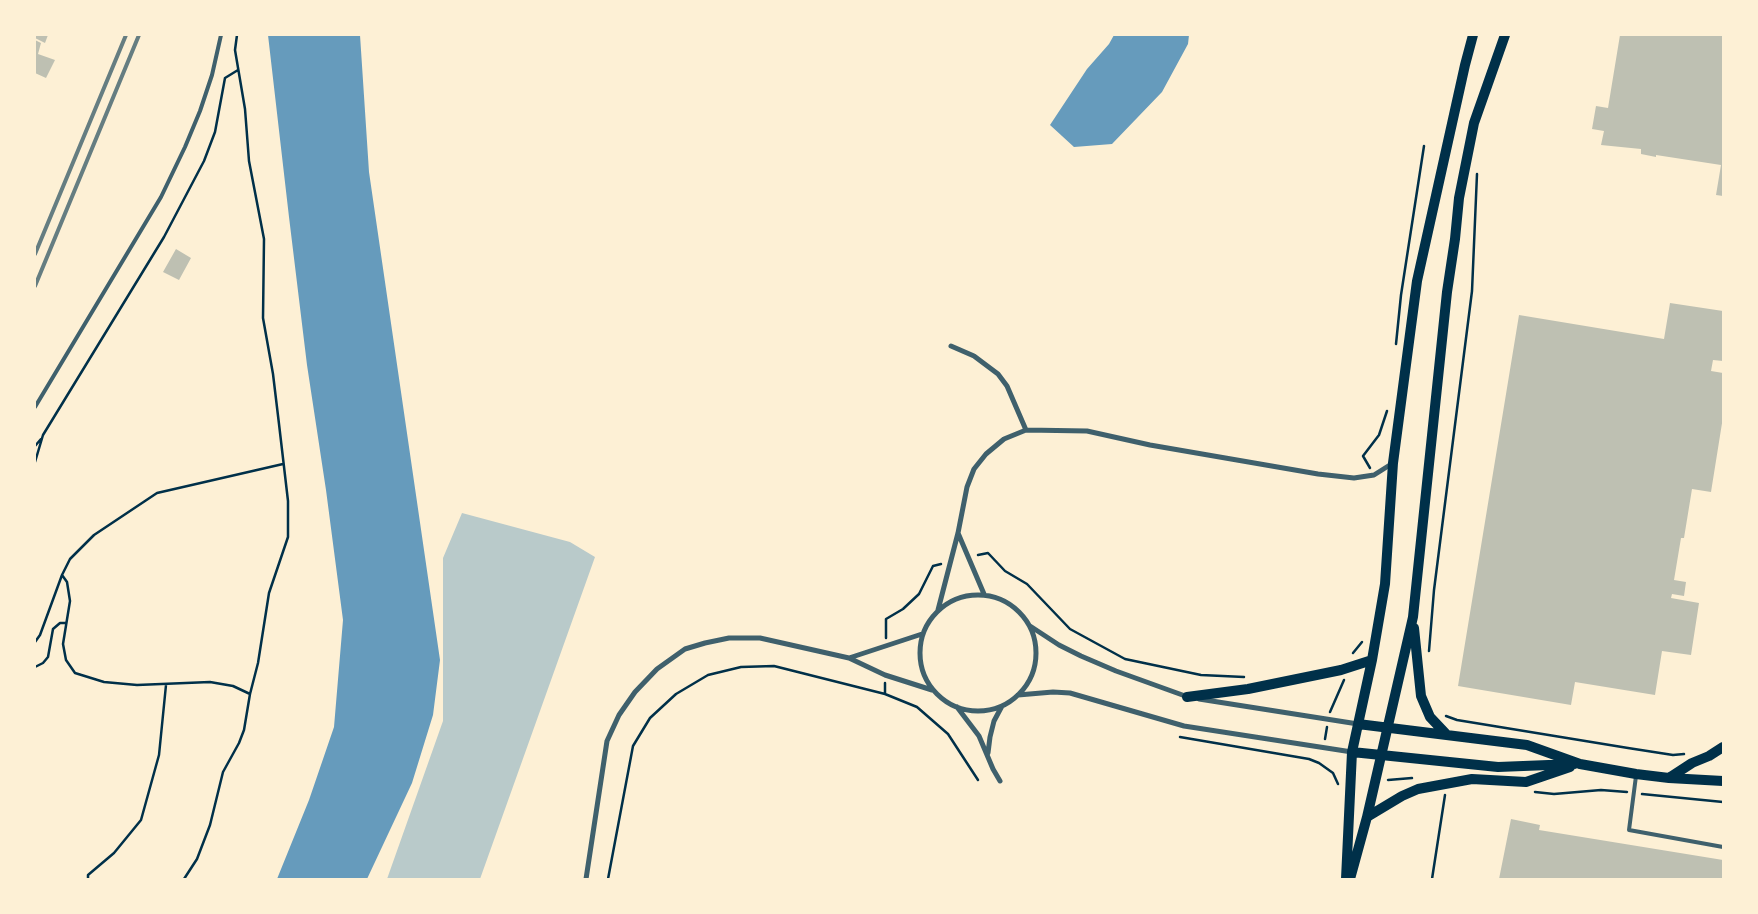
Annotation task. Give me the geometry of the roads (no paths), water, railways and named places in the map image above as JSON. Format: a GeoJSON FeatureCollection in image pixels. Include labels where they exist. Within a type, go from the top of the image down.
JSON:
{"type":"FeatureCollection","features":[{"type":"Feature","properties":{"kind":"main road"},"geometry":{"type":"LineString","coordinates":[[1346,879],[1352,752],[1372,660],[1385,584],[1393,463],[1417,281],[1473,35]]}},
{"type":"Feature","properties":{"kind":"main road"},"geometry":{"type":"LineString","coordinates":[[1350,879],[1382,756],[1413,617],[1447,292],[1459,198],[1474,123],[1505,35]]}},
{"type":"Feature","properties":{"kind":"main road"},"geometry":{"type":"LineString","coordinates":[[1413,617],[1421,696],[1430,717],[1447,735]]}},
{"type":"Feature","properties":{"kind":"main road"},"geometry":{"type":"LineString","coordinates":[[1187,697],[1248,689],[1341,670],[1372,660]]}},
{"type":"Feature","properties":{"kind":"main road"},"geometry":{"type":"LineString","coordinates":[[1358,724],[1527,745],[1580,764],[1636,774],[1723,781]]}},
{"type":"Feature","properties":{"kind":"main road"},"geometry":{"type":"LineString","coordinates":[[1668,778],[1723,747]]}},
{"type":"Feature","properties":{"kind":"main road"},"geometry":{"type":"LineString","coordinates":[[1352,752],[1498,767],[1580,764]]}},
{"type":"Feature","properties":{"kind":"main road"},"geometry":{"type":"LineString","coordinates":[[1367,817],[1402,796],[1418,789],[1472,779],[1526,782],[1580,764]]}},
{"type":"Feature","properties":{"kind":"street"},"geometry":{"type":"LineString","coordinates":[[951,346],[974,356],[998,374],[1007,386],[1026,430]]}},
{"type":"Feature","properties":{"kind":"street"},"geometry":{"type":"LineString","coordinates":[[938,610],[958,533],[967,487],[974,469],[986,454],[1004,439],[1026,430],[1088,431],[1150,445],[1318,474],[1354,478],[1374,474],[1393,463]]}},
{"type":"Feature","properties":{"kind":"street"},"geometry":{"type":"LineString","coordinates":[[958,533],[984,594]]}},
{"type":"Feature","properties":{"kind":"street"},"geometry":{"type":"LineString","coordinates":[[1030,625],[1036,643],[1036,662],[1030,680],[1018,696],[1002,706],[984,711],[965,710],[947,703],[932,690],[922,672],[919,653],[922,634],[931,616],[946,603],[964,595],[984,594],[1003,599],[1018,610],[1030,625],[1059,645],[1116,671],[1187,697],[1358,724]]}},
{"type":"Feature","properties":{"kind":"street"},"geometry":{"type":"LineString","coordinates":[[849,658],[922,634]]}},
{"type":"Feature","properties":{"kind":"street"},"geometry":{"type":"LineString","coordinates":[[586,879],[607,741],[619,714],[635,692],[657,669],[685,649],[729,638],[760,638],[849,658],[885,675],[932,690]]}},
{"type":"Feature","properties":{"kind":"street"},"geometry":{"type":"LineString","coordinates":[[1018,696],[1053,692],[1070,693],[1184,726],[1352,752]]}},
{"type":"Feature","properties":{"kind":"street"},"geometry":{"type":"LineString","coordinates":[[988,755],[994,721],[1002,706]]}},
{"type":"Feature","properties":{"kind":"street"},"geometry":{"type":"LineString","coordinates":[[957,707],[970,723],[1000,781]]}},
{"type":"Feature","properties":{"kind":"lane"},"geometry":{"type":"LineString","coordinates":[[35,407],[161,197],[200,111],[212,75],[221,35]]}},
{"type":"Feature","properties":{"kind":"lane"},"geometry":{"type":"LineString","coordinates":[[1636,774],[1629,830],[1723,847]]}},
{"type":"Feature","properties":{"kind":"water"},"geometry":{"type":"Polygon","coordinates":[[[268,35],[360,35],[369,172],[440,660],[433,715],[412,783],[367,879],[277,879],[309,800],[334,727],[343,620],[307,365],[268,35]]]}},
{"type":"Feature","properties":{"kind":"water"},"geometry":{"type":"Polygon","coordinates":[[[1114,35],[1189,35],[1188,44],[1162,92],[1112,144],[1074,147],[1050,125],[1087,69],[1109,44],[1114,35]]]}},
{"type":"Feature","properties":{"kind":"railway"},"geometry":{"type":"LineString","coordinates":[[35,254],[126,35]]}},
{"type":"Feature","properties":{"kind":"railway"},"geometry":{"type":"LineString","coordinates":[[35,286],[139,35]]}}]}
